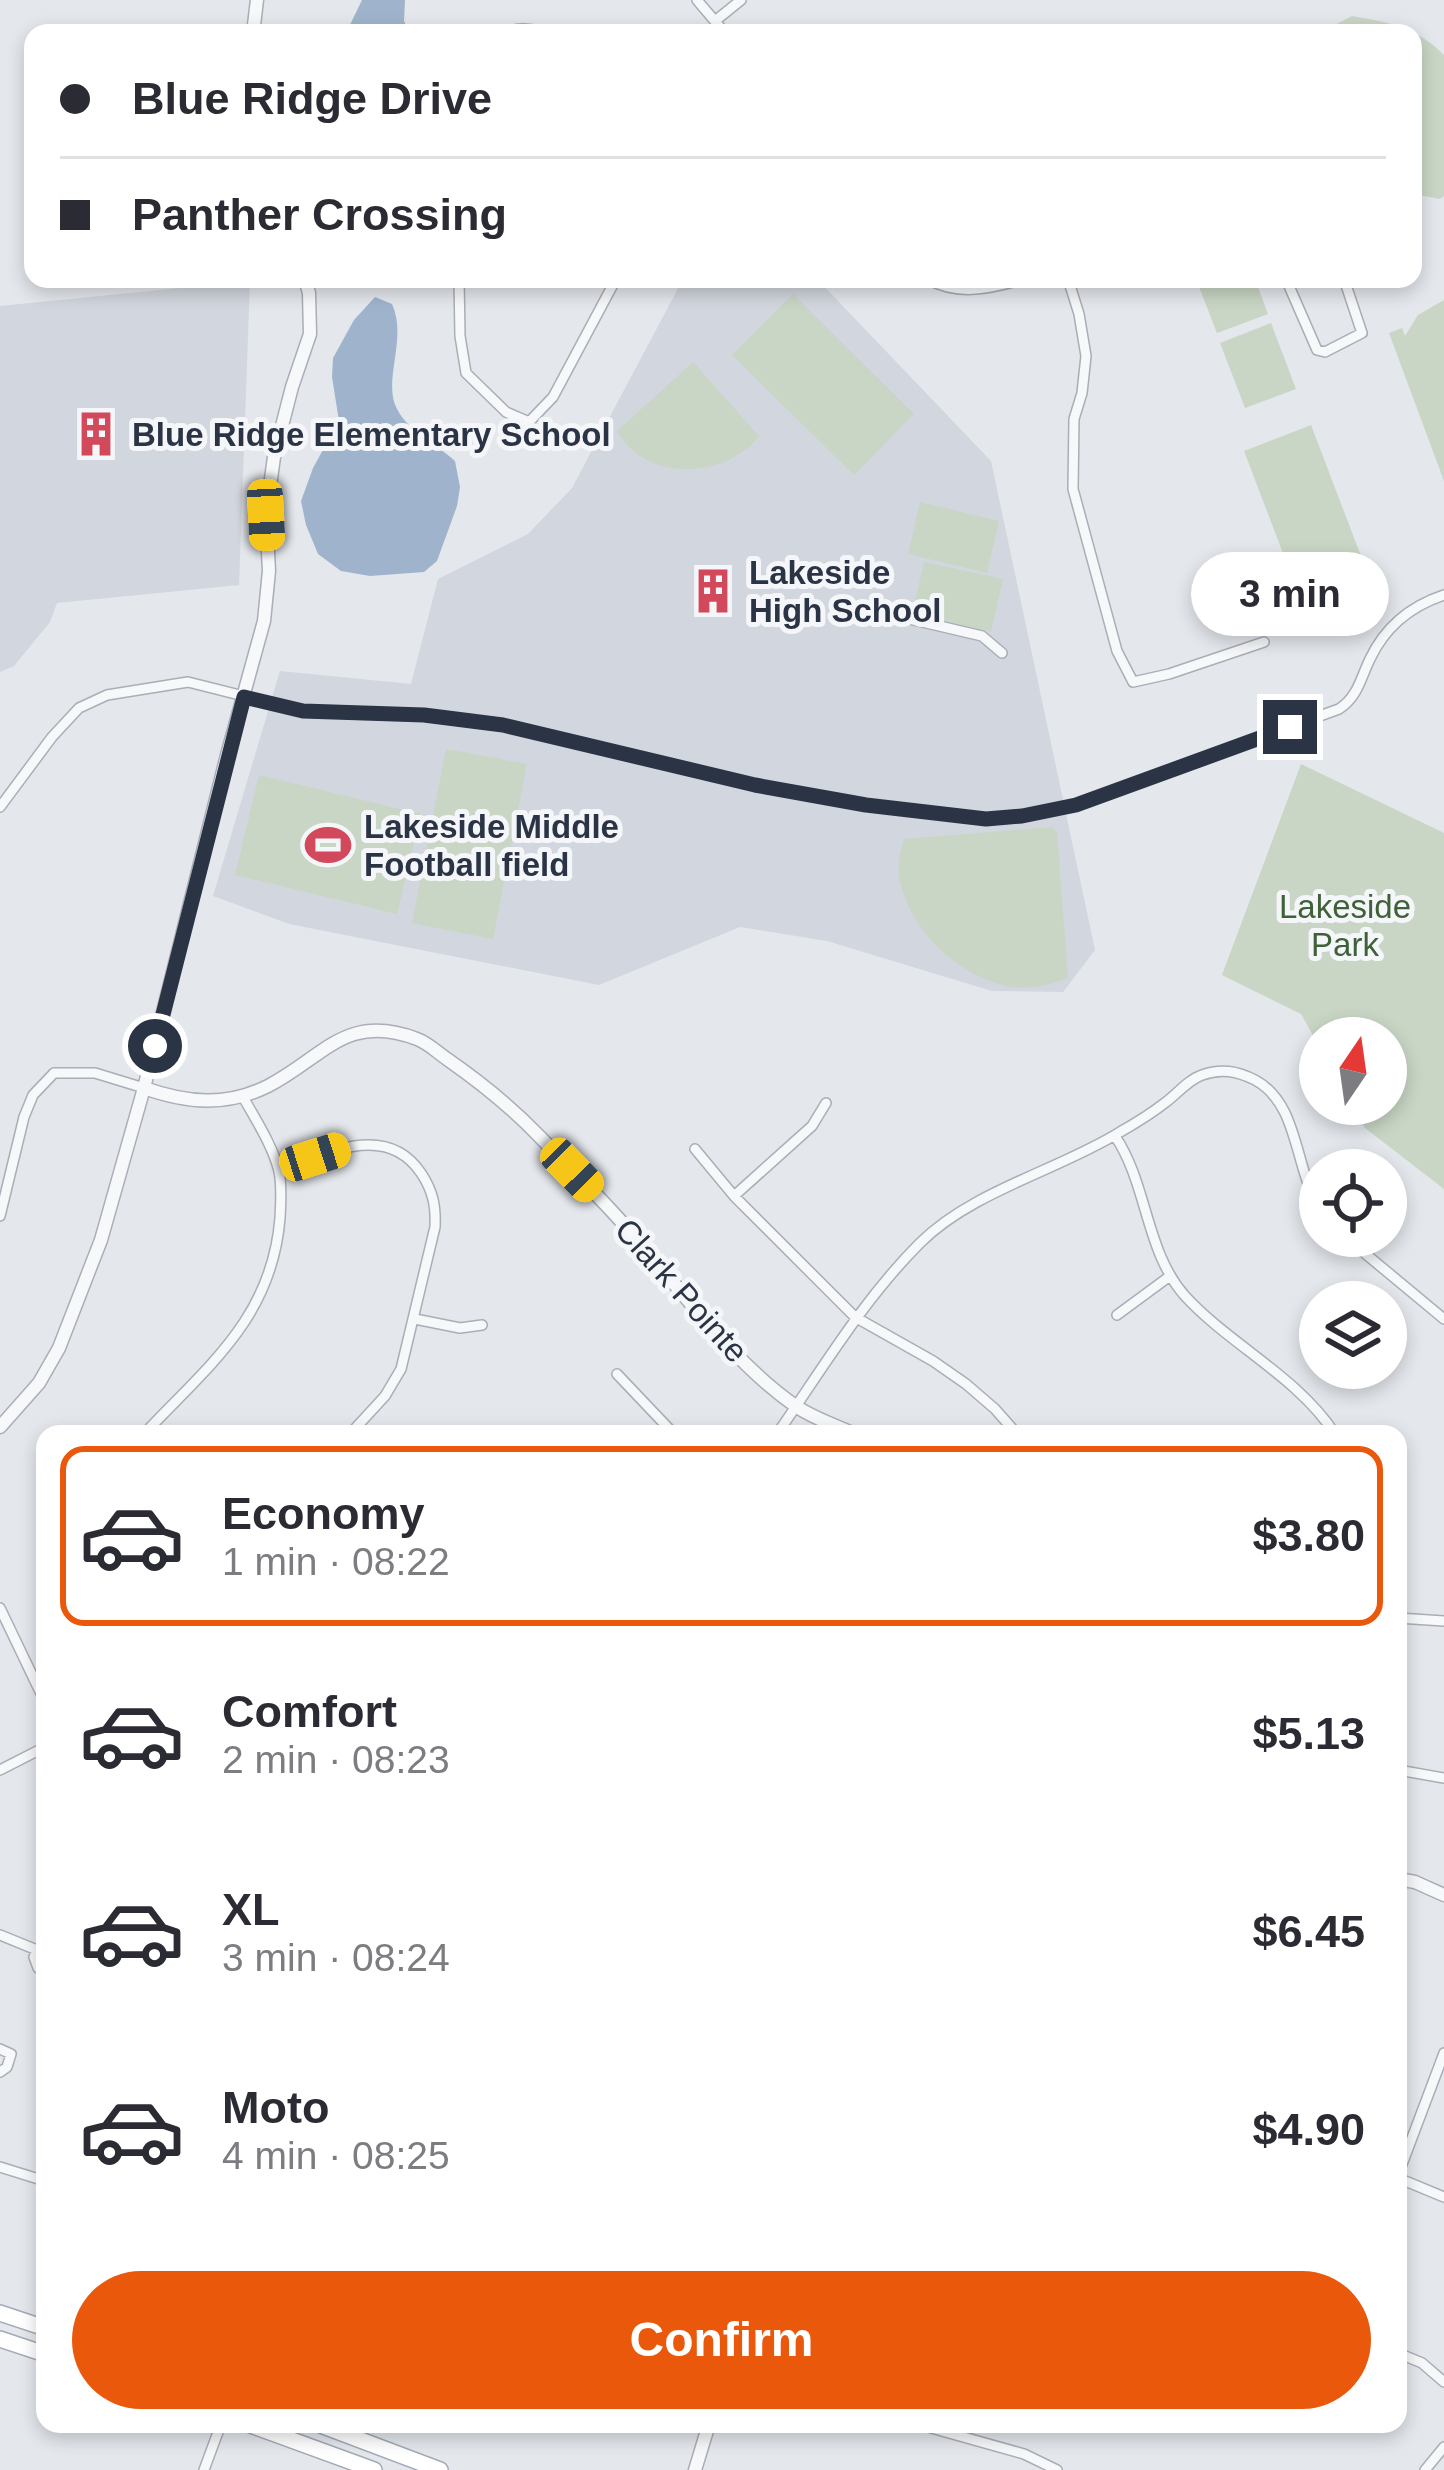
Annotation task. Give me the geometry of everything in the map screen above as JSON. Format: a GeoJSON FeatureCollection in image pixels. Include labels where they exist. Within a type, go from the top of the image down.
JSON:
{"type":"FeatureCollection","features":[{"type":"Feature","properties":{"kind":"main road"},"geometry":{"type":"LineString","coordinates":[[0,2313],[36,2325]]}},
{"type":"Feature","properties":{"kind":"main road"},"geometry":{"type":"LineString","coordinates":[[0,2339],[36,2351]]}},
{"type":"Feature","properties":{"kind":"main road"},"geometry":{"type":"LineString","coordinates":[[273,2433],[374,2470]]}},
{"type":"Feature","properties":{"kind":"main road"},"geometry":{"type":"LineString","coordinates":[[341,2433],[440,2470]]}},
{"type":"Feature","properties":{"kind":"street"},"geometry":{"type":"LineString","coordinates":[[697,0],[715,22],[742,0]]}},
{"type":"Feature","properties":{"kind":"street"},"geometry":{"type":"LineString","coordinates":[[0,1427],[39,1383],[59,1348],[101,1240],[144,1088],[264,621],[269,571],[266,515],[274,458],[310,334],[308,288]]}},
{"type":"Feature","properties":{"kind":"street"},"geometry":{"type":"LineString","coordinates":[[459,288],[466,373],[506,412],[529,422],[553,398],[611,288]]}},
{"type":"Feature","properties":{"kind":"street"},"geometry":{"type":"LineString","coordinates":[[1071,288],[1086,356],[1074,419],[1072,489],[1117,651],[1133,682],[1264,642]]}},
{"type":"Feature","properties":{"kind":"street"},"geometry":{"type":"LineString","coordinates":[[1290,288],[1316,350],[1325,352],[1362,333],[1347,288]]}},
{"type":"Feature","properties":{"kind":"street"},"geometry":{"type":"LineString","coordinates":[[0,807],[79,708],[106,695],[188,682],[303,711],[424,715],[503,725],[755,785],[866,805],[971,819],[1022,816],[1076,805],[1340,709],[1353,697],[1378,643],[1396,620],[1444,595]]}},
{"type":"Feature","properties":{"kind":"street"},"geometry":{"type":"LineString","coordinates":[[900,613],[982,636],[1002,652]]}},
{"type":"Feature","properties":{"kind":"street","name":"Clark Pointe"},"geometry":{"type":"LineString","coordinates":[[144,1088],[197,1101],[242,1095],[267,1086],[350,1035],[370,1029],[422,1041],[517,1114],[627,1227],[687,1301],[752,1368],[796,1406],[832,1425]]}},
{"type":"Feature","properties":{"kind":"street"},"geometry":{"type":"LineString","coordinates":[[783,1425],[855,1317],[923,1239],[968,1208],[1115,1136],[1165,1104],[1195,1077],[1217,1070],[1238,1072],[1260,1082],[1282,1108],[1299,1156]]}},
{"type":"Feature","properties":{"kind":"street"},"geometry":{"type":"LineString","coordinates":[[0,1216],[32,1095],[55,1073],[94,1073],[144,1088]]}},
{"type":"Feature","properties":{"kind":"street"},"geometry":{"type":"LineString","coordinates":[[153,1425],[236,1337],[270,1273],[279,1236],[279,1172],[242,1095]]}},
{"type":"Feature","properties":{"kind":"street"},"geometry":{"type":"LineString","coordinates":[[734,1196],[812,1126],[826,1103]]}},
{"type":"Feature","properties":{"kind":"street"},"geometry":{"type":"LineString","coordinates":[[1115,1136],[1127,1154],[1170,1276],[1186,1297],[1308,1402],[1327,1425]]}},
{"type":"Feature","properties":{"kind":"street"},"geometry":{"type":"LineString","coordinates":[[279,1172],[352,1145],[375,1144],[399,1151],[415,1165],[436,1205],[435,1228],[401,1369],[385,1396],[358,1425]]}},
{"type":"Feature","properties":{"kind":"street"},"geometry":{"type":"LineString","coordinates":[[694,1148],[734,1196],[855,1317],[933,1360],[995,1408],[1009,1425]]}},
{"type":"Feature","properties":{"kind":"street"},"geometry":{"type":"LineString","coordinates":[[1369,1257],[1444,1319]]}},
{"type":"Feature","properties":{"kind":"street"},"geometry":{"type":"LineString","coordinates":[[1117,1315],[1170,1276]]}},
{"type":"Feature","properties":{"kind":"street"},"geometry":{"type":"LineString","coordinates":[[415,1319],[460,1328],[482,1325]]}},
{"type":"Feature","properties":{"kind":"street"},"geometry":{"type":"LineString","coordinates":[[617,1374],[665,1425]]}},
{"type":"Feature","properties":{"kind":"street"},"geometry":{"type":"LineString","coordinates":[[0,1608],[3,1623],[36,1685]]}},
{"type":"Feature","properties":{"kind":"street"},"geometry":{"type":"LineString","coordinates":[[1407,1619],[1444,1621]]}},
{"type":"Feature","properties":{"kind":"street"},"geometry":{"type":"LineString","coordinates":[[0,1770],[36,1752]]}},
{"type":"Feature","properties":{"kind":"street"},"geometry":{"type":"LineString","coordinates":[[1407,1772],[1444,1778]]}},
{"type":"Feature","properties":{"kind":"street"},"geometry":{"type":"LineString","coordinates":[[1407,1881],[1444,1895]]}},
{"type":"Feature","properties":{"kind":"street"},"geometry":{"type":"LineString","coordinates":[[0,1935],[36,1946]]}},
{"type":"Feature","properties":{"kind":"street"},"geometry":{"type":"LineString","coordinates":[[0,2049],[11,2054],[0,2072]]}},
{"type":"Feature","properties":{"kind":"street"},"geometry":{"type":"LineString","coordinates":[[1407,2153],[1444,2053]]}},
{"type":"Feature","properties":{"kind":"street"},"geometry":{"type":"LineString","coordinates":[[0,2168],[36,2178]]}},
{"type":"Feature","properties":{"kind":"street"},"geometry":{"type":"LineString","coordinates":[[1407,2181],[1444,2197]]}},
{"type":"Feature","properties":{"kind":"street"},"geometry":{"type":"LineString","coordinates":[[1407,2357],[1444,2382]]}},
{"type":"Feature","properties":{"kind":"street"},"geometry":{"type":"LineString","coordinates":[[204,2470],[218,2433]]}},
{"type":"Feature","properties":{"kind":"street"},"geometry":{"type":"LineString","coordinates":[[695,2470],[706,2433]]}},
{"type":"Feature","properties":{"kind":"street"},"geometry":{"type":"LineString","coordinates":[[949,2433],[1024,2454],[1057,2470]]}},
{"type":"Feature","properties":{"kind":"street"},"geometry":{"type":"LineString","coordinates":[[1425,2470],[1444,2447]]}},
{"type":"Feature","properties":{"kind":"shaded area"},"geometry":{"type":"Polygon","coordinates":[[[180,288],[250,288],[239,585],[57,603],[50,622],[14,666],[0,672],[0,306],[180,288]]]}},
{"type":"Feature","properties":{"kind":"shaded area"},"geometry":{"type":"Polygon","coordinates":[[[678,288],[826,288],[991,461],[1095,950],[1063,992],[992,991],[827,941],[740,927],[599,985],[289,924],[213,896],[280,671],[411,684],[438,579],[528,534],[572,488],[678,288]]]}},
{"type":"Feature","properties":{"kind":"green space"},"geometry":{"type":"Polygon","coordinates":[[[1352,16],[1388,24],[1337,24],[1352,16]]]}},
{"type":"Feature","properties":{"kind":"green space"},"geometry":{"type":"Polygon","coordinates":[[[1422,37],[1444,55],[1444,196],[1422,196],[1422,37]]]}},
{"type":"Feature","properties":{"kind":"green space"},"geometry":{"type":"Polygon","coordinates":[[[1200,288],[1258,288],[1268,314],[1217,333],[1200,288]]]}},
{"type":"Feature","properties":{"kind":"green space"},"geometry":{"type":"Polygon","coordinates":[[[793,294],[914,414],[854,475],[732,355],[793,294]]]}},
{"type":"Feature","properties":{"kind":"green space"},"geometry":{"type":"Polygon","coordinates":[[[1444,300],[1444,481],[1389,333],[1402,328],[1405,336],[1418,315],[1444,300]]]}},
{"type":"Feature","properties":{"kind":"green space"},"geometry":{"type":"Polygon","coordinates":[[[1271,323],[1296,389],[1245,408],[1220,343],[1271,323]]]}},
{"type":"Feature","properties":{"kind":"green space"},"geometry":{"type":"Polygon","coordinates":[[[693,362],[759,436],[726,461],[707,467],[665,467],[630,448],[617,431],[693,362]]]}},
{"type":"Feature","properties":{"kind":"green space"},"geometry":{"type":"Polygon","coordinates":[[[1311,425],[1369,577],[1302,603],[1244,451],[1311,425]]]}},
{"type":"Feature","properties":{"kind":"green space"},"geometry":{"type":"Polygon","coordinates":[[[920,502],[999,521],[987,573],[908,554],[920,502]]]}},
{"type":"Feature","properties":{"kind":"green space"},"geometry":{"type":"Polygon","coordinates":[[[924,562],[1003,579],[991,632],[912,614],[924,562]]]}},
{"type":"Feature","properties":{"kind":"green space"},"geometry":{"type":"Polygon","coordinates":[[[446,749],[527,764],[493,939],[412,923],[446,749]]]}},
{"type":"Feature","properties":{"kind":"green space","name":"Lakeside Park"},"geometry":{"type":"Polygon","coordinates":[[[1301,764],[1444,833],[1444,1189],[1407,1160],[1407,1149],[1392,1149],[1363,1125],[1407,1125],[1407,1017],[1303,1017],[1222,975],[1301,764]]]}},
{"type":"Feature","properties":{"kind":"green space","name":"Lakeside Middle Football field"},"geometry":{"type":"Polygon","coordinates":[[[259,775],[421,814],[397,914],[235,875],[259,775]]]}},
{"type":"Feature","properties":{"kind":"green space"},"geometry":{"type":"Polygon","coordinates":[[[1052,827],[1057,833],[1068,978],[1020,988],[994,983],[959,965],[917,921],[899,873],[904,839],[1052,827]]]}},
{"type":"Feature","properties":{"kind":"water"},"geometry":{"type":"Polygon","coordinates":[[[362,0],[405,0],[406,24],[350,24],[362,0]]]}},
{"type":"Feature","properties":{"kind":"water"},"geometry":{"type":"Polygon","coordinates":[[[375,297],[392,304],[396,317],[392,386],[397,409],[416,431],[455,461],[460,487],[437,561],[424,572],[370,576],[341,571],[318,554],[301,501],[339,421],[333,358],[354,320],[375,297]]]}},
{"type":"Feature","properties":{"kind":"place","name":"Blue Ridge Elementary School"},"geometry":{"type":"Point","coordinates":[96,434]}},
{"type":"Feature","properties":{"kind":"place","name":"Lakeside High School"},"geometry":{"type":"Point","coordinates":[713,591]}},
{"type":"Feature","properties":{"kind":"place","name":"Lakeside Middle Football field"},"geometry":{"type":"Point","coordinates":[328,845]}},
{"type":"Feature","properties":{"kind":"route"},"geometry":{"type":"LineString","coordinates":[[155,1046],[244,697],[303,711],[424,715],[503,725],[755,785],[866,805],[986,819],[1076,805],[1290,727]]}}]}
